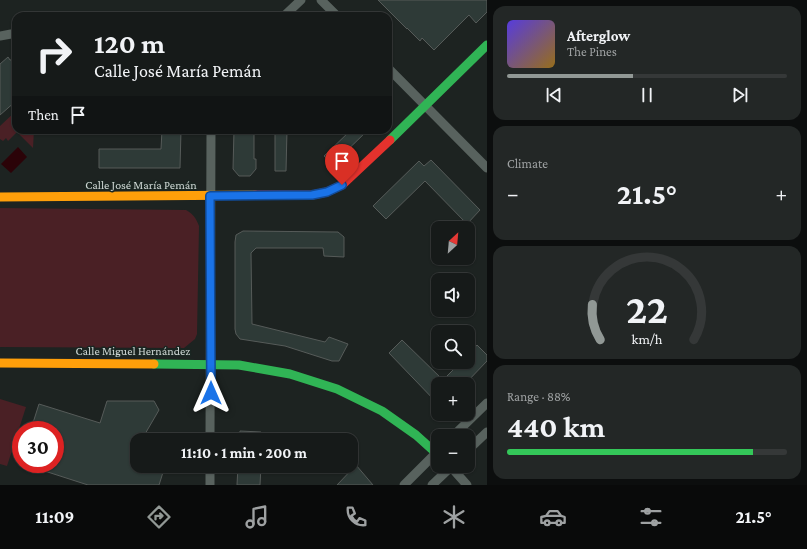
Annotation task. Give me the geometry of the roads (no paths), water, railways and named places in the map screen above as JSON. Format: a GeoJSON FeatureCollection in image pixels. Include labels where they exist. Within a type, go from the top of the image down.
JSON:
{"type":"FeatureCollection","features":[{"type":"Feature","properties":{"kind":"street"},"geometry":{"type":"LineString","coordinates":[[288,12],[301,0]]}},
{"type":"Feature","properties":{"kind":"street"},"geometry":{"type":"LineString","coordinates":[[321,0],[333,12]]}},
{"type":"Feature","properties":{"kind":"street"},"geometry":{"type":"LineString","coordinates":[[0,36],[12,34]]}},
{"type":"Feature","properties":{"kind":"street","name":"Calle José María Pemán"},"geometry":{"type":"LineString","coordinates":[[0,197],[312,195],[327,192],[342,185],[487,45]]}},
{"type":"Feature","properties":{"kind":"street"},"geometry":{"type":"LineString","coordinates":[[392,72],[487,168]]}},
{"type":"Feature","properties":{"kind":"street"},"geometry":{"type":"LineString","coordinates":[[210,433],[211,134]]}},
{"type":"Feature","properties":{"kind":"street","name":"Calle Miguel Hernández"},"geometry":{"type":"LineString","coordinates":[[0,363],[239,365],[290,374],[337,389],[382,411],[431,447]]}},
{"type":"Feature","properties":{"kind":"street"},"geometry":{"type":"LineString","coordinates":[[460,429],[487,403]]}},
{"type":"Feature","properties":{"kind":"street"},"geometry":{"type":"LineString","coordinates":[[475,443],[487,432]]}},
{"type":"Feature","properties":{"kind":"street"},"geometry":{"type":"LineString","coordinates":[[404,485],[431,458]]}},
{"type":"Feature","properties":{"kind":"street"},"geometry":{"type":"LineString","coordinates":[[210,473],[210,485]]}},
{"type":"Feature","properties":{"kind":"street"},"geometry":{"type":"LineString","coordinates":[[432,485],[444,473]]}},
{"type":"Feature","properties":{"kind":"street"},"geometry":{"type":"LineString","coordinates":[[457,473],[467,485]]}}]}
